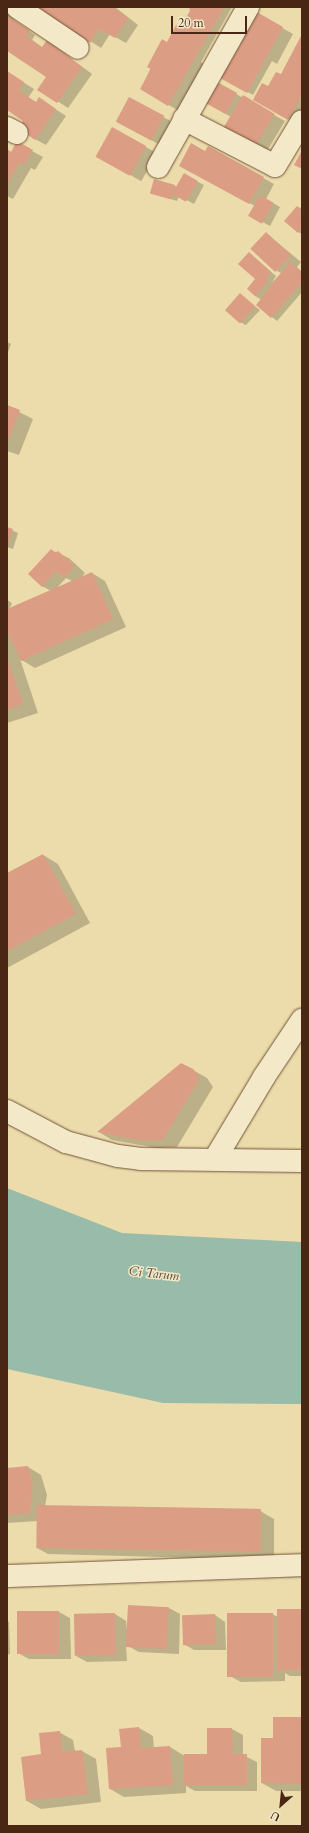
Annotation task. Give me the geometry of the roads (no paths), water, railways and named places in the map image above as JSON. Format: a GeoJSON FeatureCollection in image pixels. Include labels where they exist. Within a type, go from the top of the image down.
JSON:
{"type":"FeatureCollection","features":[{"type":"Feature","properties":{"kind":"street"},"geometry":{"type":"LineString","coordinates":[[17,7],[78,48]]}},
{"type":"Feature","properties":{"kind":"street"},"geometry":{"type":"LineString","coordinates":[[158,167],[248,7]]}},
{"type":"Feature","properties":{"kind":"street"},"geometry":{"type":"LineString","coordinates":[[184,119],[275,166],[302,121]]}},
{"type":"Feature","properties":{"kind":"street"},"geometry":{"type":"LineString","coordinates":[[215,1159],[264,1077],[302,1020]]}},
{"type":"Feature","properties":{"kind":"street"},"geometry":{"type":"LineString","coordinates":[[7,1110],[66,1142],[118,1156],[141,1159],[302,1161]]}},
{"type":"Feature","properties":{"kind":"street"},"geometry":{"type":"LineString","coordinates":[[7,1576],[302,1565]]}},
{"type":"Feature","properties":{"kind":"water","name":"Ci Tarum"},"geometry":{"type":"Polygon","coordinates":[[[7,1188],[122,1233],[302,1242],[302,1404],[163,1403],[7,1369],[7,1188]]]}}]}
